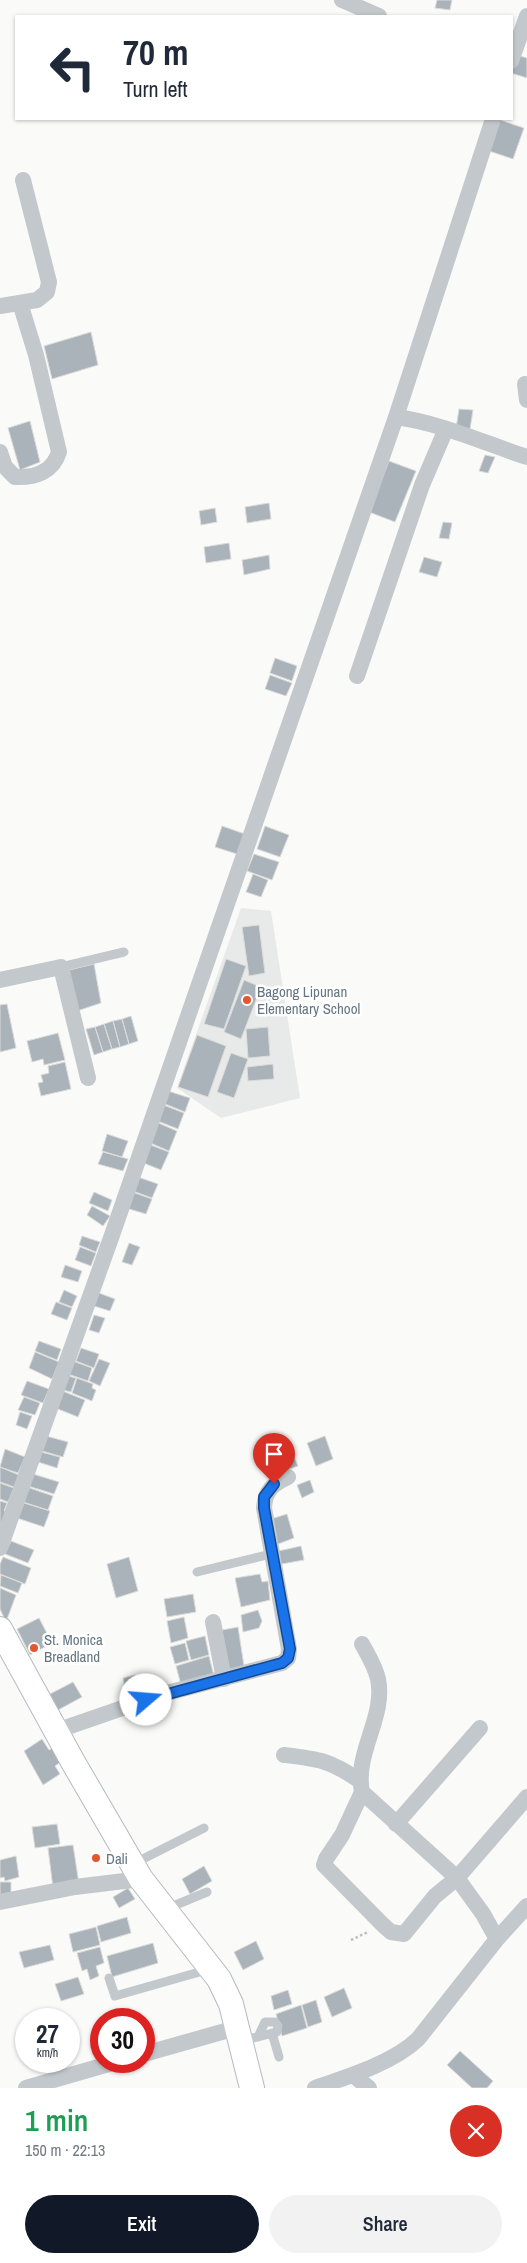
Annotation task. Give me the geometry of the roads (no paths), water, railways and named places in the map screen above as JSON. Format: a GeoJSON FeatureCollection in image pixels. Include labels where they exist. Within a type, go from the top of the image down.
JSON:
{"type":"FeatureCollection","features":[{"type":"Feature","properties":{"kind":"street"},"geometry":{"type":"LineString","coordinates":[[342,0],[376,15]]}},
{"type":"Feature","properties":{"kind":"street"},"geometry":{"type":"LineString","coordinates":[[513,55],[527,16]]}},
{"type":"Feature","properties":{"kind":"street"},"geometry":{"type":"LineString","coordinates":[[0,1548],[114,1229],[396,417],[493,120]]}},
{"type":"Feature","properties":{"kind":"street"},"geometry":{"type":"LineString","coordinates":[[0,306],[37,300],[47,292],[48,282],[23,180]]}},
{"type":"Feature","properties":{"kind":"street"},"geometry":{"type":"LineString","coordinates":[[0,452],[5,467],[15,477],[32,478],[50,468],[60,452],[36,354],[20,303]]}},
{"type":"Feature","properties":{"kind":"street"},"geometry":{"type":"LineString","coordinates":[[396,417],[412,419],[446,429],[527,457]]}},
{"type":"Feature","properties":{"kind":"street"},"geometry":{"type":"LineString","coordinates":[[357,676],[422,485],[446,429]]}},
{"type":"Feature","properties":{"kind":"street"},"geometry":{"type":"LineString","coordinates":[[0,980],[61,966],[88,1078]]}},
{"type":"Feature","properties":{"kind":"street"},"geometry":{"type":"LineString","coordinates":[[56,1731],[164,1694],[282,1663],[288,1658],[290,1649],[271,1554],[264,1497],[274,1484],[288,1477]]}},
{"type":"Feature","properties":{"kind":"street"},"geometry":{"type":"LineString","coordinates":[[213,1622],[224,1679]]}},
{"type":"Feature","properties":{"kind":"street"},"geometry":{"type":"LineString","coordinates":[[0,1629],[56,1731],[137,1871],[212,1968],[231,2004],[244,2035],[252,2088]]}},
{"type":"Feature","properties":{"kind":"street"},"geometry":{"type":"LineString","coordinates":[[362,1644],[378,1679],[379,1699],[364,1754],[361,1786],[342,1835],[324,1865],[383,1925],[392,1932],[404,1934],[435,1896],[457,1878],[527,1798]]}},
{"type":"Feature","properties":{"kind":"street"},"geometry":{"type":"LineString","coordinates":[[396,1824],[480,1728]]}},
{"type":"Feature","properties":{"kind":"street"},"geometry":{"type":"LineString","coordinates":[[284,1755],[326,1761],[338,1765],[361,1786],[396,1824],[457,1878],[497,1939]]}},
{"type":"Feature","properties":{"kind":"street"},"geometry":{"type":"LineString","coordinates":[[0,1902],[75,1887],[137,1871]]}},
{"type":"Feature","properties":{"kind":"street"},"geometry":{"type":"LineString","coordinates":[[315,2088],[353,2075],[408,2048],[418,2039],[497,1939],[527,1906]]}},
{"type":"Feature","properties":{"kind":"street"},"geometry":{"type":"LineString","coordinates":[[155,2052],[244,2035]]}},
{"type":"Feature","properties":{"kind":"street"},"geometry":{"type":"LineString","coordinates":[[26,2088],[90,2069]]}},
{"type":"Feature","properties":{"kind":"street"},"geometry":{"type":"LineString","coordinates":[[353,2075],[369,2088]]}},
{"type":"Feature","properties":{"kind":"lane"},"geometry":{"type":"LineString","coordinates":[[61,966],[124,952]]}},
{"type":"Feature","properties":{"kind":"lane"},"geometry":{"type":"LineString","coordinates":[[197,1572],[271,1554]]}},
{"type":"Feature","properties":{"kind":"lane"},"geometry":{"type":"LineString","coordinates":[[137,1871],[204,1828]]}},
{"type":"Feature","properties":{"kind":"lane"},"geometry":{"type":"LineString","coordinates":[[166,1910],[207,1892]]}},
{"type":"Feature","properties":{"kind":"lane"},"geometry":{"type":"LineString","coordinates":[[109,1978],[115,1996],[212,1968]]}},
{"type":"Feature","properties":{"kind":"lane"},"geometry":{"type":"LineString","coordinates":[[244,2035],[272,2033],[279,2057]]}},
{"type":"Feature","properties":{"kind":"place","name":"Bagong Lipunan Elementary School"},"geometry":{"type":"Point","coordinates":[247,1000]}},
{"type":"Feature","properties":{"kind":"place","name":"St. Monica Breadland"},"geometry":{"type":"Point","coordinates":[34,1648]}},
{"type":"Feature","properties":{"kind":"place","name":"Dali"},"geometry":{"type":"Point","coordinates":[96,1858]}}]}
